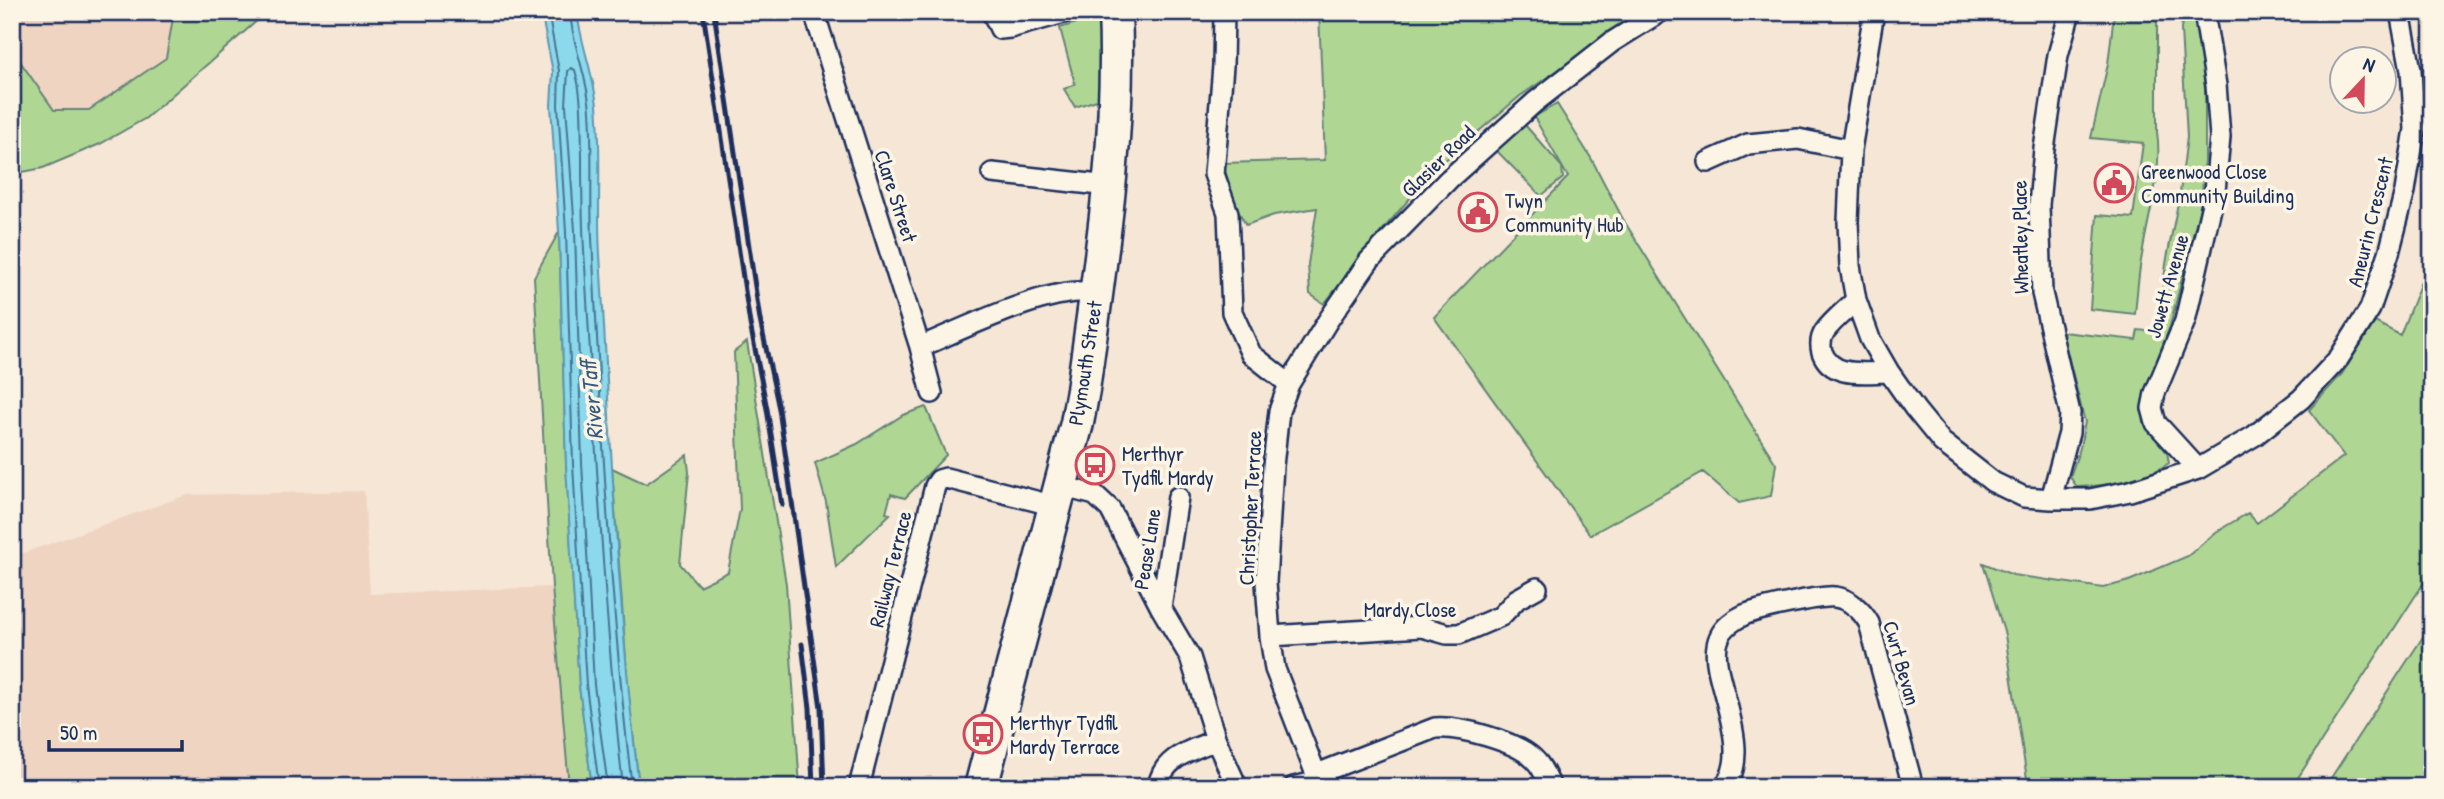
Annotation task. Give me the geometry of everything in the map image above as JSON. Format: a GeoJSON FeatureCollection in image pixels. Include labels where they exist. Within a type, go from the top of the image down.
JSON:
{"type":"FeatureCollection","features":[{"type":"Feature","properties":{"kind":"main road","name":"Plymouth Street"},"geometry":{"type":"LineString","coordinates":[[981,787],[1079,412],[1116,117],[1115,12]]}},
{"type":"Feature","properties":{"kind":"street","name":"Clare Street"},"geometry":{"type":"LineString","coordinates":[[814,12],[933,393]]}},
{"type":"Feature","properties":{"kind":"street"},"geometry":{"type":"LineString","coordinates":[[996,20],[1010,28],[1067,12]]}},
{"type":"Feature","properties":{"kind":"street"},"geometry":{"type":"LineString","coordinates":[[1224,12],[1223,66],[1214,174],[1228,213],[1232,312],[1251,354],[1289,384]]}},
{"type":"Feature","properties":{"kind":"street","name":"Glasier Road"},"geometry":{"type":"LineString","coordinates":[[1289,384],[1369,261],[1449,178],[1535,102],[1612,42],[1660,12]]}},
{"type":"Feature","properties":{"kind":"street","name":"Aneurin Crescent"},"geometry":{"type":"LineString","coordinates":[[1874,12],[1851,150],[1848,222],[1850,266],[1856,300],[1870,339],[1889,372],[1942,442],[1993,482],[2024,497],[2050,499],[2090,499],[2130,491],[2198,469],[2254,436],[2301,399],[2339,358],[2370,309],[2393,241],[2405,191],[2415,129],[2411,70],[2400,12]]}},
{"type":"Feature","properties":{"kind":"street","name":"Wheatley Place"},"geometry":{"type":"LineString","coordinates":[[2050,499],[2069,433],[2070,413],[2042,293],[2039,205],[2054,82],[2070,12]]}},
{"type":"Feature","properties":{"kind":"street","name":"Jowett Avenue"},"geometry":{"type":"LineString","coordinates":[[2198,469],[2156,423],[2152,408],[2155,393],[2185,321],[2215,191],[2220,137],[2216,85],[2204,12]]}},
{"type":"Feature","properties":{"kind":"street"},"geometry":{"type":"LineString","coordinates":[[1708,162],[1748,144],[1798,139],[1851,150]]}},
{"type":"Feature","properties":{"kind":"street"},"geometry":{"type":"LineString","coordinates":[[992,173],[1109,186]]}},
{"type":"Feature","properties":{"kind":"street"},"geometry":{"type":"LineString","coordinates":[[920,347],[1033,301],[1065,292],[1083,290],[1096,293]]}},
{"type":"Feature","properties":{"kind":"street"},"geometry":{"type":"LineString","coordinates":[[1856,300],[1824,333],[1820,346],[1825,359],[1832,368],[1843,371],[1889,372]]}},
{"type":"Feature","properties":{"kind":"street","name":"Christopher Terrace"},"geometry":{"type":"LineString","coordinates":[[1289,384],[1279,411],[1273,466],[1266,582],[1270,636],[1275,669],[1319,780]]}},
{"type":"Feature","properties":{"kind":"street","name":"Railway Terrace"},"geometry":{"type":"LineString","coordinates":[[859,787],[935,486],[939,480],[946,478],[1058,496]]}},
{"type":"Feature","properties":{"kind":"street"},"geometry":{"type":"LineString","coordinates":[[1058,496],[1095,495],[1110,509],[1161,608],[1190,657],[1216,740],[1237,787]]}},
{"type":"Feature","properties":{"kind":"street","name":"Pease Lane"},"geometry":{"type":"LineString","coordinates":[[1161,608],[1178,497]]}},
{"type":"Feature","properties":{"kind":"street","name":"Mardy Close"},"geometry":{"type":"LineString","coordinates":[[1270,636],[1422,627],[1447,634],[1459,634],[1501,616],[1517,599],[1537,588]]}},
{"type":"Feature","properties":{"kind":"street","name":"Cwrt Bevan"},"geometry":{"type":"LineString","coordinates":[[1723,787],[1733,771],[1734,736],[1716,657],[1720,636],[1728,625],[1745,614],[1827,596],[1846,600],[1864,615],[1869,623],[1913,787]]}},
{"type":"Feature","properties":{"kind":"street"},"geometry":{"type":"LineString","coordinates":[[1294,787],[1319,780],[1435,727],[1478,733],[1524,751],[1541,766],[1552,787]]}},
{"type":"Feature","properties":{"kind":"street"},"geometry":{"type":"LineString","coordinates":[[1158,787],[1163,769],[1174,759],[1216,740]]}},
{"type":"Feature","properties":{"kind":"shaded area"},"geometry":{"type":"Polygon","coordinates":[[[12,12],[174,12],[166,58],[89,110],[79,111],[12,138],[12,12]]]}},
{"type":"Feature","properties":{"kind":"shaded area"},"geometry":{"type":"Polygon","coordinates":[[[364,491],[370,594],[552,587],[569,787],[12,787],[12,557],[187,495],[364,491]]]}},
{"type":"Feature","properties":{"kind":"green space"},"geometry":{"type":"Polygon","coordinates":[[[174,12],[267,12],[146,118],[100,144],[43,168],[12,174],[12,50],[54,110],[89,110],[166,58],[174,12]]]}},
{"type":"Feature","properties":{"kind":"green space"},"geometry":{"type":"Polygon","coordinates":[[[1319,12],[1628,12],[1630,21],[1520,96],[1436,168],[1324,304],[1310,294],[1308,264],[1317,208],[1274,215],[1246,225],[1235,205],[1223,163],[1325,160],[1319,12]]]}},
{"type":"Feature","properties":{"kind":"green space"},"geometry":{"type":"Polygon","coordinates":[[[2184,12],[2195,12],[2198,23],[2205,89],[2205,157],[2201,204],[2170,326],[2146,389],[2141,411],[2149,431],[2167,452],[2169,463],[2149,474],[2125,481],[2077,487],[2070,477],[2085,422],[2062,332],[2136,340],[2138,330],[2156,332],[2187,137],[2181,29],[2184,12]]]}},
{"type":"Feature","properties":{"kind":"green space"},"geometry":{"type":"Polygon","coordinates":[[[2114,14],[2157,19],[2158,162],[2135,314],[2090,309],[2097,215],[2133,218],[2143,143],[2091,138],[2108,64],[2114,14]]]}},
{"type":"Feature","properties":{"kind":"green space"},"geometry":{"type":"Polygon","coordinates":[[[1093,18],[1099,19],[1101,24],[1100,99],[1075,107],[1064,89],[1075,84],[1060,28],[1093,18]]]}},
{"type":"Feature","properties":{"kind":"green space"},"geometry":{"type":"Polygon","coordinates":[[[1557,104],[1591,158],[1624,221],[1776,464],[1771,496],[1739,503],[1703,472],[1590,535],[1434,317],[1568,177],[1534,117],[1557,104]]]}},
{"type":"Feature","properties":{"kind":"green space"},"geometry":{"type":"Polygon","coordinates":[[[1525,125],[1562,167],[1563,178],[1541,196],[1496,150],[1525,125]]]}},
{"type":"Feature","properties":{"kind":"green space"},"geometry":{"type":"Polygon","coordinates":[[[559,232],[566,464],[579,686],[592,787],[569,787],[552,587],[534,277],[559,232]]]}},
{"type":"Feature","properties":{"kind":"green space"},"geometry":{"type":"Polygon","coordinates":[[[2432,254],[2432,570],[2292,787],[2020,787],[2027,779],[2005,635],[1983,563],[2013,575],[2103,588],[2129,581],[2188,556],[2216,532],[2248,513],[2257,523],[2344,456],[2309,410],[2342,374],[2375,322],[2400,335],[2432,254]]]}},
{"type":"Feature","properties":{"kind":"green space"},"geometry":{"type":"Polygon","coordinates":[[[747,342],[786,584],[800,787],[639,787],[628,687],[612,468],[646,484],[687,455],[689,472],[680,564],[699,586],[728,572],[740,509],[734,352],[747,342]]]}},
{"type":"Feature","properties":{"kind":"green space"},"geometry":{"type":"Polygon","coordinates":[[[926,407],[946,455],[905,498],[891,494],[886,513],[890,514],[836,567],[826,502],[815,463],[857,444],[903,415],[926,407]]]}},
{"type":"Feature","properties":{"kind":"green space"},"geometry":{"type":"Polygon","coordinates":[[[2432,623],[2432,787],[2325,787],[2432,623]]]}},
{"type":"Feature","properties":{"kind":"water","name":"River Taff"},"geometry":{"type":"Polygon","coordinates":[[[541,12],[577,12],[597,105],[599,236],[611,454],[625,654],[639,787],[592,787],[579,686],[566,464],[559,232],[551,105],[553,72],[541,12]]]}},
{"type":"Feature","properties":{"kind":"railway"},"geometry":{"type":"LineString","coordinates":[[703,12],[750,324],[782,505]]}},
{"type":"Feature","properties":{"kind":"railway"},"geometry":{"type":"LineString","coordinates":[[714,12],[760,320],[779,409],[821,708],[824,787]]}},
{"type":"Feature","properties":{"kind":"railway"},"geometry":{"type":"LineString","coordinates":[[802,644],[810,708],[813,787]]}},
{"type":"Feature","properties":{"kind":"place","name":"Greenwood Close Community Building"},"geometry":{"type":"Point","coordinates":[2114,183]}},
{"type":"Feature","properties":{"kind":"place","name":"Twyn Community Hub"},"geometry":{"type":"Point","coordinates":[1478,212]}},
{"type":"Feature","properties":{"kind":"place","name":"Merthyr Tydfil Mardy"},"geometry":{"type":"Point","coordinates":[1095,465]}},
{"type":"Feature","properties":{"kind":"place","name":"Merthyr Tydfil Mardy Terrace"},"geometry":{"type":"Point","coordinates":[983,734]}}]}
